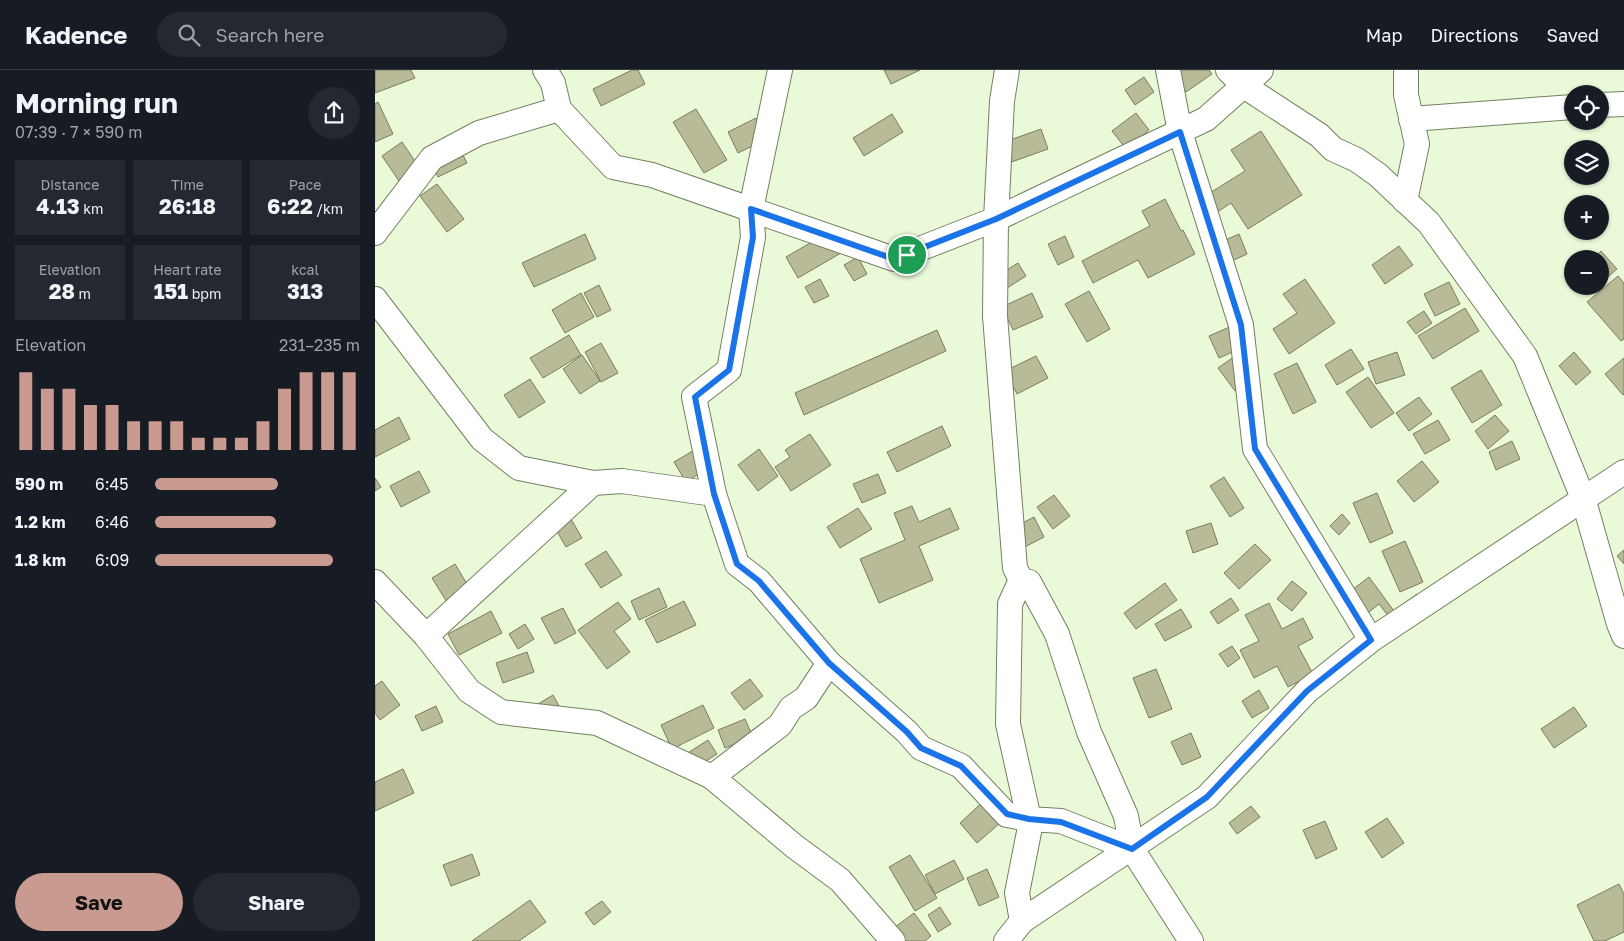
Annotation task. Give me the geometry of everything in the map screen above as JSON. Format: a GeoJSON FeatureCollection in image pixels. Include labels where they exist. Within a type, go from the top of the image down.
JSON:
{"type":"FeatureCollection","features":[{"type":"Feature","properties":{"kind":"street"},"geometry":{"type":"LineString","coordinates":[[545,70],[553,83],[559,109],[613,167],[652,175],[894,259],[996,219],[1206,119],[1236,78],[1261,70]]}},
{"type":"Feature","properties":{"kind":"street"},"geometry":{"type":"LineString","coordinates":[[780,70],[751,209],[753,237],[729,370],[695,397],[714,494],[737,564],[759,581],[829,663],[907,732],[921,748],[961,766],[1007,814],[1029,819],[1061,822],[1132,849]]}},
{"type":"Feature","properties":{"kind":"street"},"geometry":{"type":"LineString","coordinates":[[1007,70],[1002,101],[996,219],[995,316],[1015,568],[1021,580],[1011,604],[1008,724],[1029,819],[1029,832],[1017,893],[1022,921]]}},
{"type":"Feature","properties":{"kind":"street"},"geometry":{"type":"LineString","coordinates":[[1168,70],[1180,132],[1241,325],[1255,449],[1371,640]]}},
{"type":"Feature","properties":{"kind":"street"},"geometry":{"type":"LineString","coordinates":[[1405,201],[1417,144],[1406,95],[1406,70]]}},
{"type":"Feature","properties":{"kind":"street"},"geometry":{"type":"LineString","coordinates":[[1236,78],[1319,135],[1333,149],[1357,160],[1378,175],[1429,223],[1525,356],[1583,498],[1624,636]]}},
{"type":"Feature","properties":{"kind":"street"},"geometry":{"type":"LineString","coordinates":[[1609,105],[1624,104]]}},
{"type":"Feature","properties":{"kind":"street"},"geometry":{"type":"LineString","coordinates":[[1411,119],[1564,108]]}},
{"type":"Feature","properties":{"kind":"street"},"geometry":{"type":"LineString","coordinates":[[375,233],[432,158],[479,133],[559,109]]}},
{"type":"Feature","properties":{"kind":"street"},"geometry":{"type":"LineString","coordinates":[[375,299],[482,439],[519,468],[593,483],[622,481],[714,494]]}},
{"type":"Feature","properties":{"kind":"street"},"geometry":{"type":"LineString","coordinates":[[1006,941],[1022,921],[1207,797],[1307,691],[1371,640],[1624,472]]}},
{"type":"Feature","properties":{"kind":"street"},"geometry":{"type":"LineString","coordinates":[[426,636],[593,483]]}},
{"type":"Feature","properties":{"kind":"street"},"geometry":{"type":"LineString","coordinates":[[1021,580],[1029,582],[1057,634],[1089,732],[1126,816],[1132,849],[1191,941]]}},
{"type":"Feature","properties":{"kind":"street"},"geometry":{"type":"LineString","coordinates":[[375,582],[426,636],[469,691],[501,712],[597,722],[712,777],[794,846],[840,880],[893,941]]}},
{"type":"Feature","properties":{"kind":"street"},"geometry":{"type":"LineString","coordinates":[[712,777],[780,725],[791,708],[806,698],[829,663]]}},
{"type":"Feature","properties":{"kind":"building"},"geometry":{"type":"Polygon","coordinates":[[[375,70],[411,70],[415,78],[375,93],[375,70]]]}},
{"type":"Feature","properties":{"kind":"building"},"geometry":{"type":"Polygon","coordinates":[[[632,70],[638,70],[645,84],[601,106],[593,89],[632,70]]]}},
{"type":"Feature","properties":{"kind":"building"},"geometry":{"type":"Polygon","coordinates":[[[884,70],[920,70],[891,84],[884,70]]]}},
{"type":"Feature","properties":{"kind":"building"},"geometry":{"type":"Polygon","coordinates":[[[1170,70],[1209,70],[1212,74],[1186,92],[1170,70]]]}},
{"type":"Feature","properties":{"kind":"building"},"geometry":{"type":"Polygon","coordinates":[[[1144,77],[1154,92],[1135,105],[1125,90],[1144,77]]]}},
{"type":"Feature","properties":{"kind":"building"},"geometry":{"type":"Polygon","coordinates":[[[378,102],[393,134],[375,142],[375,104],[378,102]]]}},
{"type":"Feature","properties":{"kind":"building"},"geometry":{"type":"Polygon","coordinates":[[[696,109],[727,160],[704,173],[673,122],[696,109]]]}},
{"type":"Feature","properties":{"kind":"building"},"geometry":{"type":"Polygon","coordinates":[[[1136,113],[1149,130],[1126,149],[1112,131],[1136,113]]]}},
{"type":"Feature","properties":{"kind":"building"},"geometry":{"type":"Polygon","coordinates":[[[892,114],[903,132],[864,156],[853,138],[892,114]]]}},
{"type":"Feature","properties":{"kind":"building"},"geometry":{"type":"Polygon","coordinates":[[[756,118],[767,139],[738,153],[728,132],[756,118]]]}},
{"type":"Feature","properties":{"kind":"building"},"geometry":{"type":"Polygon","coordinates":[[[1041,129],[1048,149],[1003,165],[996,145],[1041,129]]]}},
{"type":"Feature","properties":{"kind":"building"},"geometry":{"type":"Polygon","coordinates":[[[1261,131],[1302,195],[1248,229],[1231,203],[1207,219],[1197,201],[1245,171],[1231,150],[1261,131]]]}},
{"type":"Feature","properties":{"kind":"building"},"geometry":{"type":"Polygon","coordinates":[[[402,142],[419,167],[399,181],[382,156],[402,142]]]}},
{"type":"Feature","properties":{"kind":"building"},"geometry":{"type":"Polygon","coordinates":[[[457,143],[467,163],[438,177],[428,157],[457,143]]]}},
{"type":"Feature","properties":{"kind":"building"},"geometry":{"type":"Polygon","coordinates":[[[437,184],[464,219],[447,232],[420,196],[437,184]]]}},
{"type":"Feature","properties":{"kind":"building"},"geometry":{"type":"Polygon","coordinates":[[[1165,199],[1195,254],[1148,278],[1138,260],[1093,283],[1082,261],[1150,226],[1142,211],[1165,199]]]}},
{"type":"Feature","properties":{"kind":"building"},"geometry":{"type":"Polygon","coordinates":[[[836,228],[848,249],[798,278],[786,257],[836,228]]]}},
{"type":"Feature","properties":{"kind":"building"},"geometry":{"type":"Polygon","coordinates":[[[585,234],[596,259],[534,287],[522,263],[585,234]]]}},
{"type":"Feature","properties":{"kind":"building"},"geometry":{"type":"Polygon","coordinates":[[[1239,234],[1247,254],[1221,266],[1212,246],[1239,234]]]}},
{"type":"Feature","properties":{"kind":"building"},"geometry":{"type":"Polygon","coordinates":[[[1065,236],[1074,257],[1058,265],[1048,244],[1065,236]]]}},
{"type":"Feature","properties":{"kind":"building"},"geometry":{"type":"Polygon","coordinates":[[[1399,246],[1413,265],[1385,284],[1372,265],[1399,246]]]}},
{"type":"Feature","properties":{"kind":"building"},"geometry":{"type":"Polygon","coordinates":[[[858,257],[867,274],[854,281],[844,265],[858,257]]]}},
{"type":"Feature","properties":{"kind":"building"},"geometry":{"type":"Polygon","coordinates":[[[1609,260],[1617,269],[1609,276],[1609,260]]]}},
{"type":"Feature","properties":{"kind":"building"},"geometry":{"type":"Polygon","coordinates":[[[1018,263],[1026,276],[1001,292],[992,279],[1018,263]]]}},
{"type":"Feature","properties":{"kind":"building"},"geometry":{"type":"Polygon","coordinates":[[[1618,276],[1624,283],[1624,339],[1621,341],[1587,302],[1595,295],[1609,295],[1609,284],[1618,276]]]}},
{"type":"Feature","properties":{"kind":"building"},"geometry":{"type":"Polygon","coordinates":[[[820,279],[829,296],[814,303],[805,287],[820,279]]]}},
{"type":"Feature","properties":{"kind":"building"},"geometry":{"type":"Polygon","coordinates":[[[1305,279],[1335,323],[1289,354],[1273,329],[1297,313],[1283,294],[1305,279]]]}},
{"type":"Feature","properties":{"kind":"building"},"geometry":{"type":"Polygon","coordinates":[[[1449,282],[1460,304],[1435,316],[1424,294],[1449,282]]]}},
{"type":"Feature","properties":{"kind":"building"},"geometry":{"type":"Polygon","coordinates":[[[599,285],[611,310],[597,317],[584,293],[599,285]]]}},
{"type":"Feature","properties":{"kind":"building"},"geometry":{"type":"Polygon","coordinates":[[[1089,291],[1110,329],[1087,342],[1065,304],[1089,291]]]}},
{"type":"Feature","properties":{"kind":"building"},"geometry":{"type":"Polygon","coordinates":[[[581,293],[594,317],[565,333],[552,310],[581,293]]]}},
{"type":"Feature","properties":{"kind":"building"},"geometry":{"type":"Polygon","coordinates":[[[1032,293],[1043,317],[1013,330],[1002,307],[1032,293]]]}},
{"type":"Feature","properties":{"kind":"building"},"geometry":{"type":"Polygon","coordinates":[[[1465,308],[1479,331],[1433,359],[1418,336],[1465,308]]]}},
{"type":"Feature","properties":{"kind":"building"},"geometry":{"type":"Polygon","coordinates":[[[1424,311],[1432,323],[1416,334],[1407,322],[1424,311]]]}},
{"type":"Feature","properties":{"kind":"building"},"geometry":{"type":"Polygon","coordinates":[[[1234,325],[1244,347],[1219,358],[1209,336],[1234,325]]]}},
{"type":"Feature","properties":{"kind":"building"},"geometry":{"type":"Polygon","coordinates":[[[937,330],[946,351],[804,415],[795,393],[937,330]]]}},
{"type":"Feature","properties":{"kind":"building"},"geometry":{"type":"Polygon","coordinates":[[[569,335],[581,355],[543,378],[530,358],[569,335]]]}},
{"type":"Feature","properties":{"kind":"building"},"geometry":{"type":"Polygon","coordinates":[[[601,343],[618,373],[601,382],[585,352],[601,343]]]}},
{"type":"Feature","properties":{"kind":"building"},"geometry":{"type":"Polygon","coordinates":[[[1351,349],[1364,369],[1337,385],[1325,365],[1351,349]]]}},
{"type":"Feature","properties":{"kind":"building"},"geometry":{"type":"Polygon","coordinates":[[[1397,352],[1405,375],[1376,384],[1368,362],[1397,352]]]}},
{"type":"Feature","properties":{"kind":"building"},"geometry":{"type":"Polygon","coordinates":[[[1574,352],[1591,372],[1576,385],[1559,366],[1574,352]]]}},
{"type":"Feature","properties":{"kind":"building"},"geometry":{"type":"Polygon","coordinates":[[[1238,354],[1255,377],[1235,391],[1218,368],[1238,354]]]}},
{"type":"Feature","properties":{"kind":"building"},"geometry":{"type":"Polygon","coordinates":[[[582,355],[600,381],[580,394],[563,369],[582,355]]]}},
{"type":"Feature","properties":{"kind":"building"},"geometry":{"type":"Polygon","coordinates":[[[1036,356],[1048,378],[1017,394],[1005,371],[1036,356]]]}},
{"type":"Feature","properties":{"kind":"building"},"geometry":{"type":"Polygon","coordinates":[[[1624,358],[1624,394],[1623,395],[1605,374],[1624,358]]]}},
{"type":"Feature","properties":{"kind":"building"},"geometry":{"type":"Polygon","coordinates":[[[1297,363],[1316,402],[1293,414],[1274,374],[1297,363]]]}},
{"type":"Feature","properties":{"kind":"building"},"geometry":{"type":"Polygon","coordinates":[[[1481,370],[1502,405],[1472,423],[1451,388],[1481,370]]]}},
{"type":"Feature","properties":{"kind":"building"},"geometry":{"type":"Polygon","coordinates":[[[1368,377],[1394,413],[1371,428],[1346,392],[1368,377]]]}},
{"type":"Feature","properties":{"kind":"building"},"geometry":{"type":"Polygon","coordinates":[[[530,379],[545,402],[519,418],[504,395],[530,379]]]}},
{"type":"Feature","properties":{"kind":"building"},"geometry":{"type":"Polygon","coordinates":[[[1419,397],[1432,414],[1409,431],[1396,413],[1419,397]]]}},
{"type":"Feature","properties":{"kind":"building"},"geometry":{"type":"Polygon","coordinates":[[[1495,415],[1509,431],[1488,449],[1475,431],[1495,415]]]}},
{"type":"Feature","properties":{"kind":"building"},"geometry":{"type":"Polygon","coordinates":[[[399,417],[410,439],[375,457],[375,430],[399,417]]]}},
{"type":"Feature","properties":{"kind":"building"},"geometry":{"type":"Polygon","coordinates":[[[1438,420],[1450,440],[1425,454],[1413,434],[1438,420]]]}},
{"type":"Feature","properties":{"kind":"building"},"geometry":{"type":"Polygon","coordinates":[[[942,426],[951,446],[897,472],[887,452],[942,426]]]}},
{"type":"Feature","properties":{"kind":"building"},"geometry":{"type":"Polygon","coordinates":[[[810,434],[831,465],[791,491],[775,467],[790,457],[785,450],[810,434]]]}},
{"type":"Feature","properties":{"kind":"building"},"geometry":{"type":"Polygon","coordinates":[[[1512,441],[1520,459],[1496,470],[1489,452],[1512,441]]]}},
{"type":"Feature","properties":{"kind":"building"},"geometry":{"type":"Polygon","coordinates":[[[696,449],[708,468],[686,482],[674,462],[696,449]]]}},
{"type":"Feature","properties":{"kind":"building"},"geometry":{"type":"Polygon","coordinates":[[[759,449],[778,476],[758,491],[738,465],[759,449]]]}},
{"type":"Feature","properties":{"kind":"building"},"geometry":{"type":"Polygon","coordinates":[[[1422,461],[1439,482],[1414,502],[1397,481],[1422,461]]]}},
{"type":"Feature","properties":{"kind":"building"},"geometry":{"type":"Polygon","coordinates":[[[419,471],[430,492],[401,507],[390,486],[419,471]]]}},
{"type":"Feature","properties":{"kind":"building"},"geometry":{"type":"Polygon","coordinates":[[[878,474],[886,493],[862,503],[853,484],[878,474]]]}},
{"type":"Feature","properties":{"kind":"building"},"geometry":{"type":"Polygon","coordinates":[[[1224,477],[1244,508],[1230,517],[1210,486],[1224,477]]]}},
{"type":"Feature","properties":{"kind":"building"},"geometry":{"type":"Polygon","coordinates":[[[375,478],[381,487],[375,491],[375,478]]]}},
{"type":"Feature","properties":{"kind":"building"},"geometry":{"type":"Polygon","coordinates":[[[1377,493],[1393,533],[1370,543],[1353,503],[1377,493]]]}},
{"type":"Feature","properties":{"kind":"building"},"geometry":{"type":"Polygon","coordinates":[[[1054,495],[1070,516],[1053,529],[1037,507],[1054,495]]]}},
{"type":"Feature","properties":{"kind":"building"},"geometry":{"type":"Polygon","coordinates":[[[912,506],[919,522],[950,508],[959,529],[919,546],[933,580],[879,603],[860,559],[905,540],[894,513],[912,506]]]}},
{"type":"Feature","properties":{"kind":"building"},"geometry":{"type":"Polygon","coordinates":[[[858,508],[872,529],[840,548],[827,527],[858,508]]]}},
{"type":"Feature","properties":{"kind":"building"},"geometry":{"type":"Polygon","coordinates":[[[1342,514],[1350,523],[1339,535],[1330,526],[1342,514]]]}},
{"type":"Feature","properties":{"kind":"building"},"geometry":{"type":"Polygon","coordinates":[[[1034,517],[1044,537],[1015,552],[1005,532],[1034,517]]]}},
{"type":"Feature","properties":{"kind":"building"},"geometry":{"type":"Polygon","coordinates":[[[571,519],[582,538],[566,547],[555,528],[571,519]]]}},
{"type":"Feature","properties":{"kind":"building"},"geometry":{"type":"Polygon","coordinates":[[[1211,523],[1218,544],[1193,553],[1186,531],[1211,523]]]}},
{"type":"Feature","properties":{"kind":"building"},"geometry":{"type":"Polygon","coordinates":[[[1405,541],[1423,582],[1400,592],[1382,551],[1405,541]]]}},
{"type":"Feature","properties":{"kind":"building"},"geometry":{"type":"Polygon","coordinates":[[[1255,544],[1271,560],[1239,589],[1224,573],[1255,544]]]}},
{"type":"Feature","properties":{"kind":"building"},"geometry":{"type":"Polygon","coordinates":[[[1624,550],[1624,564],[1617,556],[1624,550]]]}},
{"type":"Feature","properties":{"kind":"building"},"geometry":{"type":"Polygon","coordinates":[[[606,551],[622,575],[601,588],[585,564],[606,551]]]}},
{"type":"Feature","properties":{"kind":"building"},"geometry":{"type":"Polygon","coordinates":[[[455,564],[476,599],[453,612],[432,578],[455,564]]]}},
{"type":"Feature","properties":{"kind":"building"},"geometry":{"type":"Polygon","coordinates":[[[1369,577],[1394,611],[1417,594],[1426,606],[1397,627],[1379,604],[1364,616],[1348,593],[1369,577]]]}},
{"type":"Feature","properties":{"kind":"building"},"geometry":{"type":"Polygon","coordinates":[[[1292,581],[1307,593],[1292,611],[1277,599],[1292,581]]]}},
{"type":"Feature","properties":{"kind":"building"},"geometry":{"type":"Polygon","coordinates":[[[1165,583],[1177,600],[1136,629],[1124,613],[1165,583]]]}},
{"type":"Feature","properties":{"kind":"building"},"geometry":{"type":"Polygon","coordinates":[[[659,588],[667,607],[639,620],[631,601],[659,588]]]}},
{"type":"Feature","properties":{"kind":"building"},"geometry":{"type":"Polygon","coordinates":[[[1231,598],[1239,610],[1218,624],[1210,612],[1231,598]]]}},
{"type":"Feature","properties":{"kind":"building"},"geometry":{"type":"Polygon","coordinates":[[[684,601],[696,625],[657,643],[645,620],[684,601]]]}},
{"type":"Feature","properties":{"kind":"building"},"geometry":{"type":"Polygon","coordinates":[[[618,602],[631,619],[614,631],[630,652],[607,669],[578,630],[618,602]]]}},
{"type":"Feature","properties":{"kind":"building"},"geometry":{"type":"Polygon","coordinates":[[[1269,603],[1282,629],[1303,618],[1313,638],[1298,646],[1313,674],[1288,687],[1277,666],[1254,678],[1240,650],[1259,641],[1245,615],[1269,603]]]}},
{"type":"Feature","properties":{"kind":"building"},"geometry":{"type":"Polygon","coordinates":[[[563,608],[576,633],[555,644],[541,618],[563,608]]]}},
{"type":"Feature","properties":{"kind":"building"},"geometry":{"type":"Polygon","coordinates":[[[1181,609],[1192,627],[1165,641],[1155,624],[1181,609]]]}},
{"type":"Feature","properties":{"kind":"building"},"geometry":{"type":"Polygon","coordinates":[[[491,611],[502,633],[459,655],[448,634],[491,611]]]}},
{"type":"Feature","properties":{"kind":"building"},"geometry":{"type":"Polygon","coordinates":[[[525,624],[534,639],[518,649],[509,634],[525,624]]]}},
{"type":"Feature","properties":{"kind":"building"},"geometry":{"type":"Polygon","coordinates":[[[1232,646],[1240,658],[1228,667],[1219,654],[1232,646]]]}},
{"type":"Feature","properties":{"kind":"building"},"geometry":{"type":"Polygon","coordinates":[[[527,652],[534,672],[503,683],[496,663],[527,652]]]}},
{"type":"Feature","properties":{"kind":"building"},"geometry":{"type":"Polygon","coordinates":[[[1156,669],[1172,709],[1149,718],[1133,678],[1156,669]]]}},
{"type":"Feature","properties":{"kind":"building"},"geometry":{"type":"Polygon","coordinates":[[[750,679],[763,696],[744,710],[731,693],[750,679]]]}},
{"type":"Feature","properties":{"kind":"building"},"geometry":{"type":"Polygon","coordinates":[[[382,681],[400,705],[380,720],[375,713],[375,686],[382,681]]]}},
{"type":"Feature","properties":{"kind":"building"},"geometry":{"type":"Polygon","coordinates":[[[1259,690],[1269,708],[1252,718],[1242,701],[1259,690]]]}},
{"type":"Feature","properties":{"kind":"building"},"geometry":{"type":"Polygon","coordinates":[[[553,695],[562,711],[547,720],[538,704],[553,695]]]}},
{"type":"Feature","properties":{"kind":"building"},"geometry":{"type":"Polygon","coordinates":[[[703,705],[714,728],[672,749],[661,725],[703,705]]]}},
{"type":"Feature","properties":{"kind":"building"},"geometry":{"type":"Polygon","coordinates":[[[436,706],[443,722],[422,731],[415,716],[436,706]]]}},
{"type":"Feature","properties":{"kind":"building"},"geometry":{"type":"Polygon","coordinates":[[[1574,707],[1587,726],[1554,748],[1541,729],[1574,707]]]}},
{"type":"Feature","properties":{"kind":"building"},"geometry":{"type":"Polygon","coordinates":[[[745,719],[753,737],[725,748],[718,730],[745,719]]]}},
{"type":"Feature","properties":{"kind":"building"},"geometry":{"type":"Polygon","coordinates":[[[1191,733],[1201,757],[1182,765],[1171,742],[1191,733]]]}},
{"type":"Feature","properties":{"kind":"building"},"geometry":{"type":"Polygon","coordinates":[[[708,740],[717,754],[692,770],[683,756],[708,740]]]}},
{"type":"Feature","properties":{"kind":"building"},"geometry":{"type":"Polygon","coordinates":[[[403,769],[414,793],[375,811],[375,782],[403,769]]]}},
{"type":"Feature","properties":{"kind":"building"},"geometry":{"type":"Polygon","coordinates":[[[988,797],[1007,817],[977,843],[960,823],[988,797]]]}},
{"type":"Feature","properties":{"kind":"building"},"geometry":{"type":"Polygon","coordinates":[[[1251,806],[1260,817],[1237,834],[1229,823],[1251,806]]]}},
{"type":"Feature","properties":{"kind":"building"},"geometry":{"type":"Polygon","coordinates":[[[1387,818],[1404,843],[1382,858],[1365,832],[1387,818]]]}},
{"type":"Feature","properties":{"kind":"building"},"geometry":{"type":"Polygon","coordinates":[[[1325,821],[1337,849],[1316,859],[1303,830],[1325,821]]]}},
{"type":"Feature","properties":{"kind":"building"},"geometry":{"type":"Polygon","coordinates":[[[472,854],[480,875],[451,886],[443,865],[472,854]]]}},
{"type":"Feature","properties":{"kind":"building"},"geometry":{"type":"Polygon","coordinates":[[[910,855],[937,898],[915,911],[889,867],[910,855]]]}},
{"type":"Feature","properties":{"kind":"building"},"geometry":{"type":"Polygon","coordinates":[[[954,860],[964,879],[935,894],[925,875],[954,860]]]}},
{"type":"Feature","properties":{"kind":"building"},"geometry":{"type":"Polygon","coordinates":[[[987,869],[999,897],[979,906],[967,878],[987,869]]]}},
{"type":"Feature","properties":{"kind":"building"},"geometry":{"type":"Polygon","coordinates":[[[1619,884],[1624,894],[1624,932],[1605,941],[1594,941],[1577,905],[1619,884]]]}},
{"type":"Feature","properties":{"kind":"building"},"geometry":{"type":"Polygon","coordinates":[[[530,900],[546,922],[519,941],[472,941],[530,900]]]}},
{"type":"Feature","properties":{"kind":"building"},"geometry":{"type":"Polygon","coordinates":[[[602,901],[611,912],[594,925],[585,913],[602,901]]]}},
{"type":"Feature","properties":{"kind":"building"},"geometry":{"type":"Polygon","coordinates":[[[940,907],[951,924],[938,932],[928,915],[940,907]]]}},
{"type":"Feature","properties":{"kind":"building"},"geometry":{"type":"Polygon","coordinates":[[[914,913],[931,936],[925,941],[900,941],[891,930],[914,913]]]}},
{"type":"Feature","properties":{"kind":"route"},"geometry":{"type":"LineString","coordinates":[[1180,132],[1241,325],[1255,449],[1371,640],[1307,691],[1207,797],[1132,849],[1061,822],[1029,819],[1007,814],[961,766],[921,748],[907,732],[829,663],[759,581],[737,564],[714,494],[695,397],[729,370],[753,237],[751,209],[894,259],[907,255],[996,219],[1180,132]]}}]}
